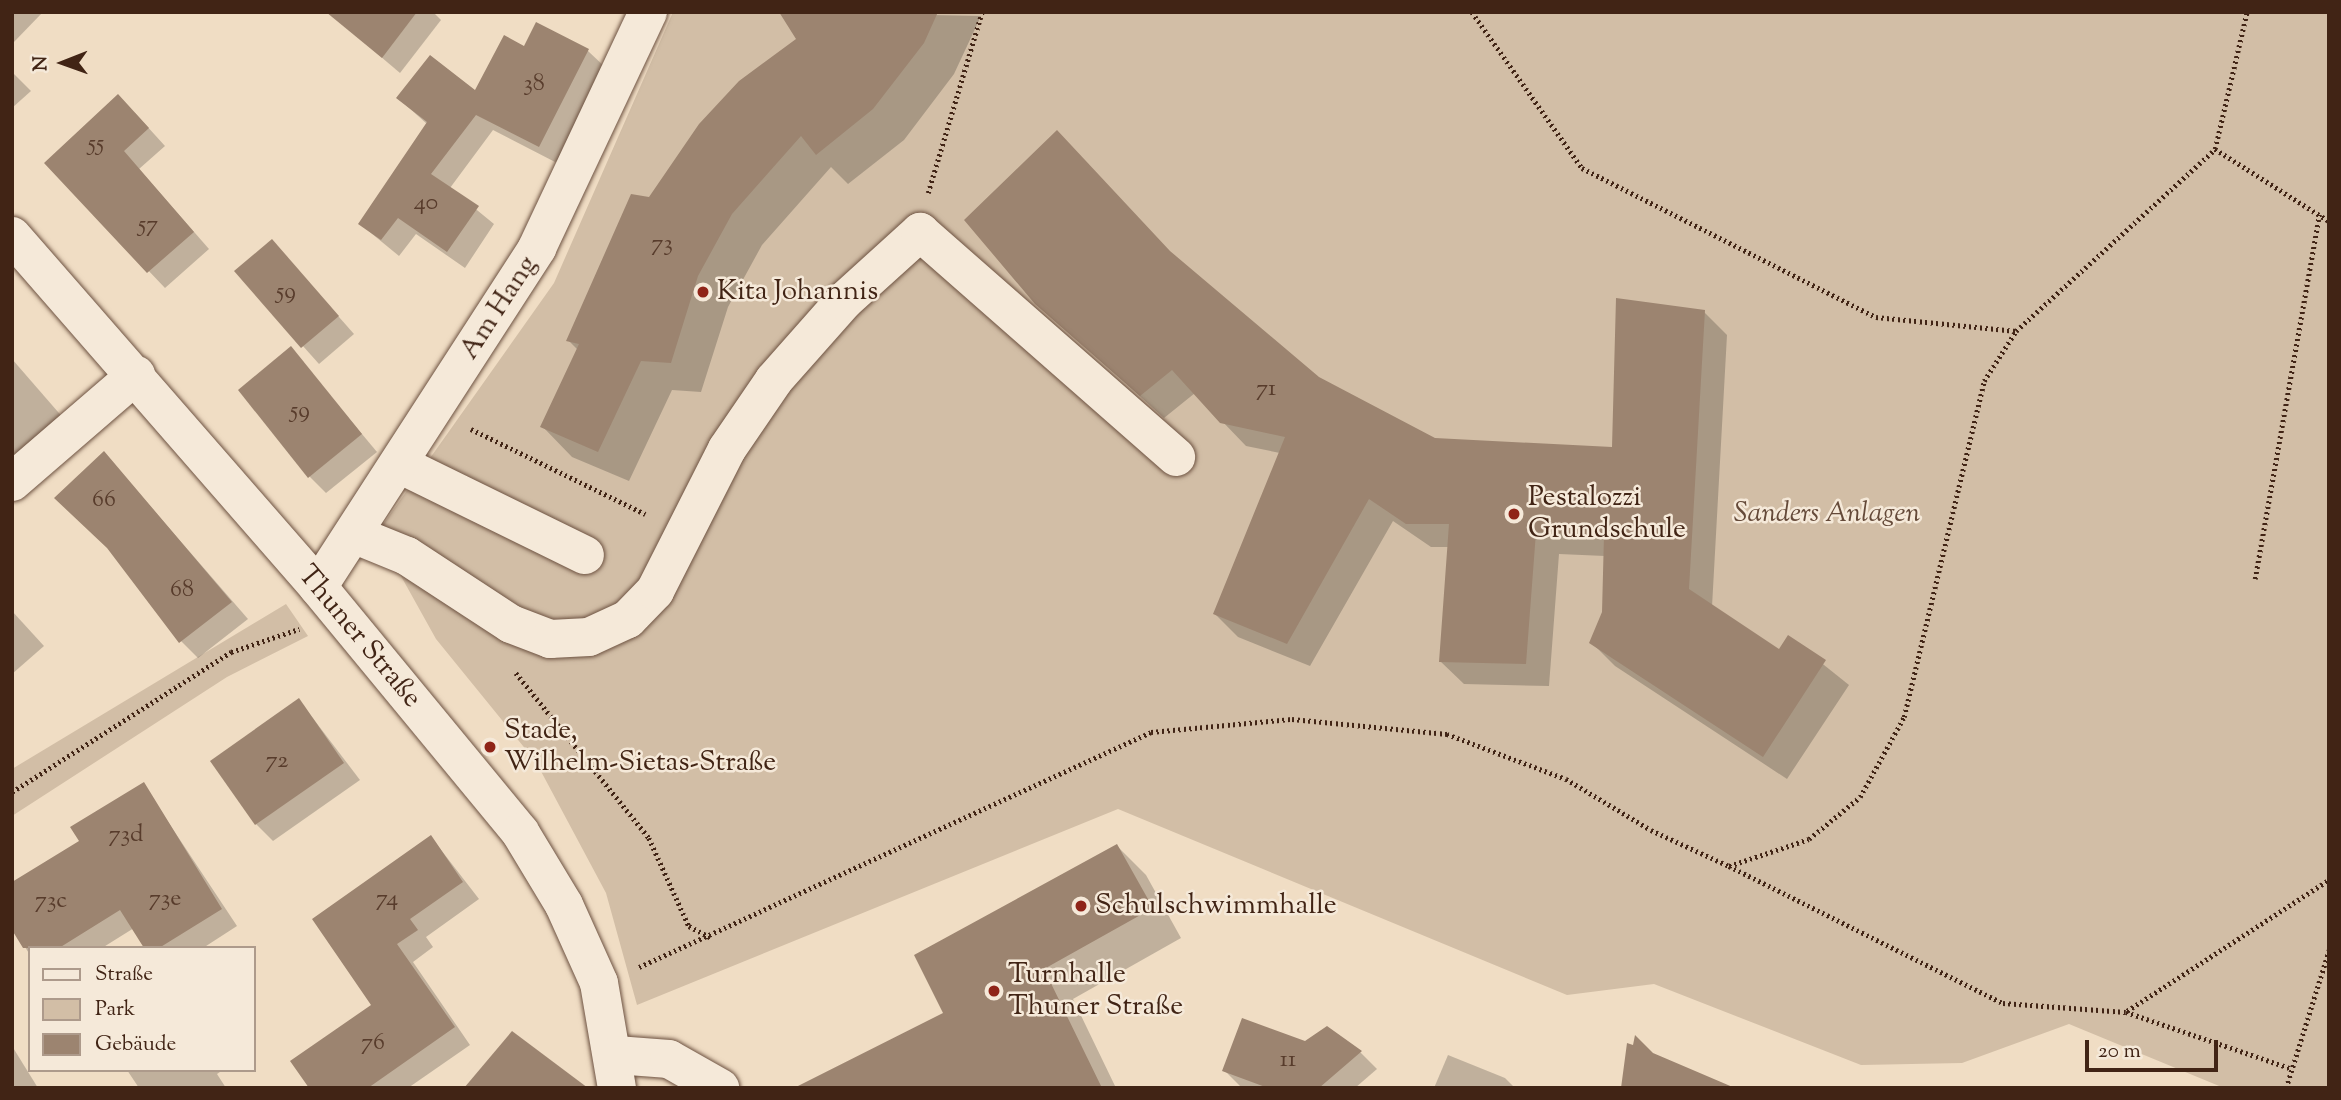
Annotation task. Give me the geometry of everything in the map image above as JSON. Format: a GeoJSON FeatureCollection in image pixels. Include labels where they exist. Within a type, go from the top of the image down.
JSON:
{"type":"FeatureCollection","features":[{"type":"Feature","properties":{"kind":"street","name":"Am Hang"},"geometry":{"type":"LineString","coordinates":[[329,601],[353,534],[537,248],[649,12]]}},
{"type":"Feature","properties":{"kind":"street"},"geometry":{"type":"LineString","coordinates":[[353,534],[408,556],[500,617],[550,639],[589,637],[628,619],[662,580],[727,449],[774,380],[844,301],[920,232],[1176,457]]}},
{"type":"Feature","properties":{"kind":"street","name":"Thuner Straße"},"geometry":{"type":"LineString","coordinates":[[12,236],[136,375],[329,601],[520,832],[564,905],[599,983],[617,1071]]}},
{"type":"Feature","properties":{"kind":"street"},"geometry":{"type":"LineString","coordinates":[[12,482],[136,375]]}},
{"type":"Feature","properties":{"kind":"street"},"geometry":{"type":"LineString","coordinates":[[398,464],[585,555]]}},
{"type":"Feature","properties":{"kind":"street"},"geometry":{"type":"LineString","coordinates":[[617,1071],[669,1059],[720,1088]]}},
{"type":"Feature","properties":{"kind":"path"},"geometry":{"type":"LineString","coordinates":[[927,199],[982,12]]}},
{"type":"Feature","properties":{"kind":"path"},"geometry":{"type":"LineString","coordinates":[[1472,12],[1582,169],[1876,317],[2015,331]]}},
{"type":"Feature","properties":{"kind":"path"},"geometry":{"type":"LineString","coordinates":[[1729,866],[1809,839],[1860,797],[1904,717],[1984,381],[2015,331],[2215,149],[2247,12]]}},
{"type":"Feature","properties":{"kind":"path"},"geometry":{"type":"LineString","coordinates":[[2215,149],[2329,221]]}},
{"type":"Feature","properties":{"kind":"path"},"geometry":{"type":"LineString","coordinates":[[2255,579],[2319,215]]}},
{"type":"Feature","properties":{"kind":"path"},"geometry":{"type":"LineString","coordinates":[[12,792],[231,652],[329,601]]}},
{"type":"Feature","properties":{"kind":"path"},"geometry":{"type":"LineString","coordinates":[[512,669],[649,838],[689,926],[712,938]]}},
{"type":"Feature","properties":{"kind":"path"},"geometry":{"type":"LineString","coordinates":[[599,983],[712,938],[1151,732],[1293,719],[1447,734],[1566,779],[1650,830],[1729,866],[2003,1003],[2126,1012],[2290,1068]]}},
{"type":"Feature","properties":{"kind":"path"},"geometry":{"type":"LineString","coordinates":[[2126,1012],[2329,880]]}},
{"type":"Feature","properties":{"kind":"path"},"geometry":{"type":"LineString","coordinates":[[2286,1088],[2290,1068],[2329,950]]}},
{"type":"Feature","properties":{"kind":"green space","name":"Sanders Anlagen"},"geometry":{"type":"Polygon","coordinates":[[[673,12],[2329,12],[2329,1088],[2224,1088],[2069,1024],[1962,1063],[1861,1065],[1654,984],[1567,995],[1118,809],[637,1005],[606,893],[536,762],[436,639],[377,533],[554,283],[673,12]]]}},
{"type":"Feature","properties":{"kind":"green space"},"geometry":{"type":"Polygon","coordinates":[[[286,604],[308,636],[227,677],[12,816],[12,769],[286,604]]]}},
{"type":"Feature","properties":{"kind":"building"},"geometry":{"type":"Polygon","coordinates":[[[326,12],[417,12],[382,58],[326,12]]]}},
{"type":"Feature","properties":{"kind":"building","name":"Kita Johannis"},"geometry":{"type":"Polygon","coordinates":[[[779,12],[938,12],[924,43],[873,109],[816,155],[801,136],[732,214],[698,276],[671,363],[641,361],[598,452],[540,427],[579,344],[566,341],[631,194],[649,197],[699,124],[739,81],[796,39],[779,12]]]}},
{"type":"Feature","properties":{"kind":"building"},"geometry":{"type":"Polygon","coordinates":[[[536,22],[589,49],[539,147],[476,115],[431,174],[479,206],[447,252],[398,218],[381,240],[358,224],[427,122],[396,98],[430,55],[475,90],[504,35],[524,46],[536,22]]]}},
{"type":"Feature","properties":{"kind":"building"},"geometry":{"type":"Polygon","coordinates":[[[118,94],[149,128],[124,151],[194,232],[147,273],[44,163],[118,94]]]}},
{"type":"Feature","properties":{"kind":"building"},"geometry":{"type":"Polygon","coordinates":[[[1057,130],[1170,251],[1319,377],[1435,438],[1612,447],[1616,298],[1705,310],[1689,589],[1779,649],[1788,635],[1826,660],[1763,757],[1589,643],[1602,612],[1604,535],[1536,532],[1526,664],[1439,662],[1449,524],[1406,524],[1369,499],[1287,644],[1213,614],[1285,437],[1220,423],[1172,370],[1140,396],[1035,304],[964,220],[1057,130]]]}},
{"type":"Feature","properties":{"kind":"building"},"geometry":{"type":"Polygon","coordinates":[[[272,239],[339,316],[301,348],[234,271],[272,239]]]}},
{"type":"Feature","properties":{"kind":"building"},"geometry":{"type":"Polygon","coordinates":[[[291,346],[362,434],[308,478],[238,390],[291,346]]]}},
{"type":"Feature","properties":{"kind":"building"},"geometry":{"type":"Polygon","coordinates":[[[104,451],[232,602],[179,643],[107,548],[54,498],[104,451]]]}},
{"type":"Feature","properties":{"kind":"building"},"geometry":{"type":"Polygon","coordinates":[[[299,698],[344,763],[255,825],[210,761],[299,698]]]}},
{"type":"Feature","properties":{"kind":"building"},"geometry":{"type":"Polygon","coordinates":[[[144,782],[222,909],[162,946],[143,946],[120,910],[62,946],[23,948],[12,930],[12,882],[79,841],[70,827],[144,782]]]}},
{"type":"Feature","properties":{"kind":"building"},"geometry":{"type":"Polygon","coordinates":[[[431,835],[463,882],[410,919],[418,930],[397,944],[455,1027],[368,1088],[309,1088],[290,1061],[371,1005],[312,919],[431,835]]]}},
{"type":"Feature","properties":{"kind":"building","name":"Turnhalle Thuner Straße"},"geometry":{"type":"Polygon","coordinates":[[[1117,844],[1153,908],[1044,969],[1102,1088],[794,1088],[943,1013],[914,955],[1117,844]]]}},
{"type":"Feature","properties":{"kind":"building"},"geometry":{"type":"Polygon","coordinates":[[[1242,1018],[1305,1041],[1327,1026],[1362,1051],[1319,1088],[1268,1088],[1222,1071],[1242,1018]]]}},
{"type":"Feature","properties":{"kind":"building"},"geometry":{"type":"Polygon","coordinates":[[[512,1031],[588,1088],[464,1088],[512,1031]]]}},
{"type":"Feature","properties":{"kind":"building"},"geometry":{"type":"Polygon","coordinates":[[[1635,1035],[1653,1053],[1735,1088],[1621,1088],[1627,1043],[1633,1045],[1635,1035]]]}},
{"type":"Feature","properties":{"kind":"place","name":"Kita Johannis"},"geometry":{"type":"Point","coordinates":[703,292]}},
{"type":"Feature","properties":{"kind":"place","name":"Pestalozzi Grundschule"},"geometry":{"type":"Point","coordinates":[1514,514]}},
{"type":"Feature","properties":{"kind":"place","name":"Stade, Wilhelm-Sietas-Straße"},"geometry":{"type":"Point","coordinates":[490,747]}},
{"type":"Feature","properties":{"kind":"place","name":"Schulschwimmhalle"},"geometry":{"type":"Point","coordinates":[1081,906]}},
{"type":"Feature","properties":{"kind":"place","name":"Turnhalle Thuner Straße"},"geometry":{"type":"Point","coordinates":[994,991]}}]}
